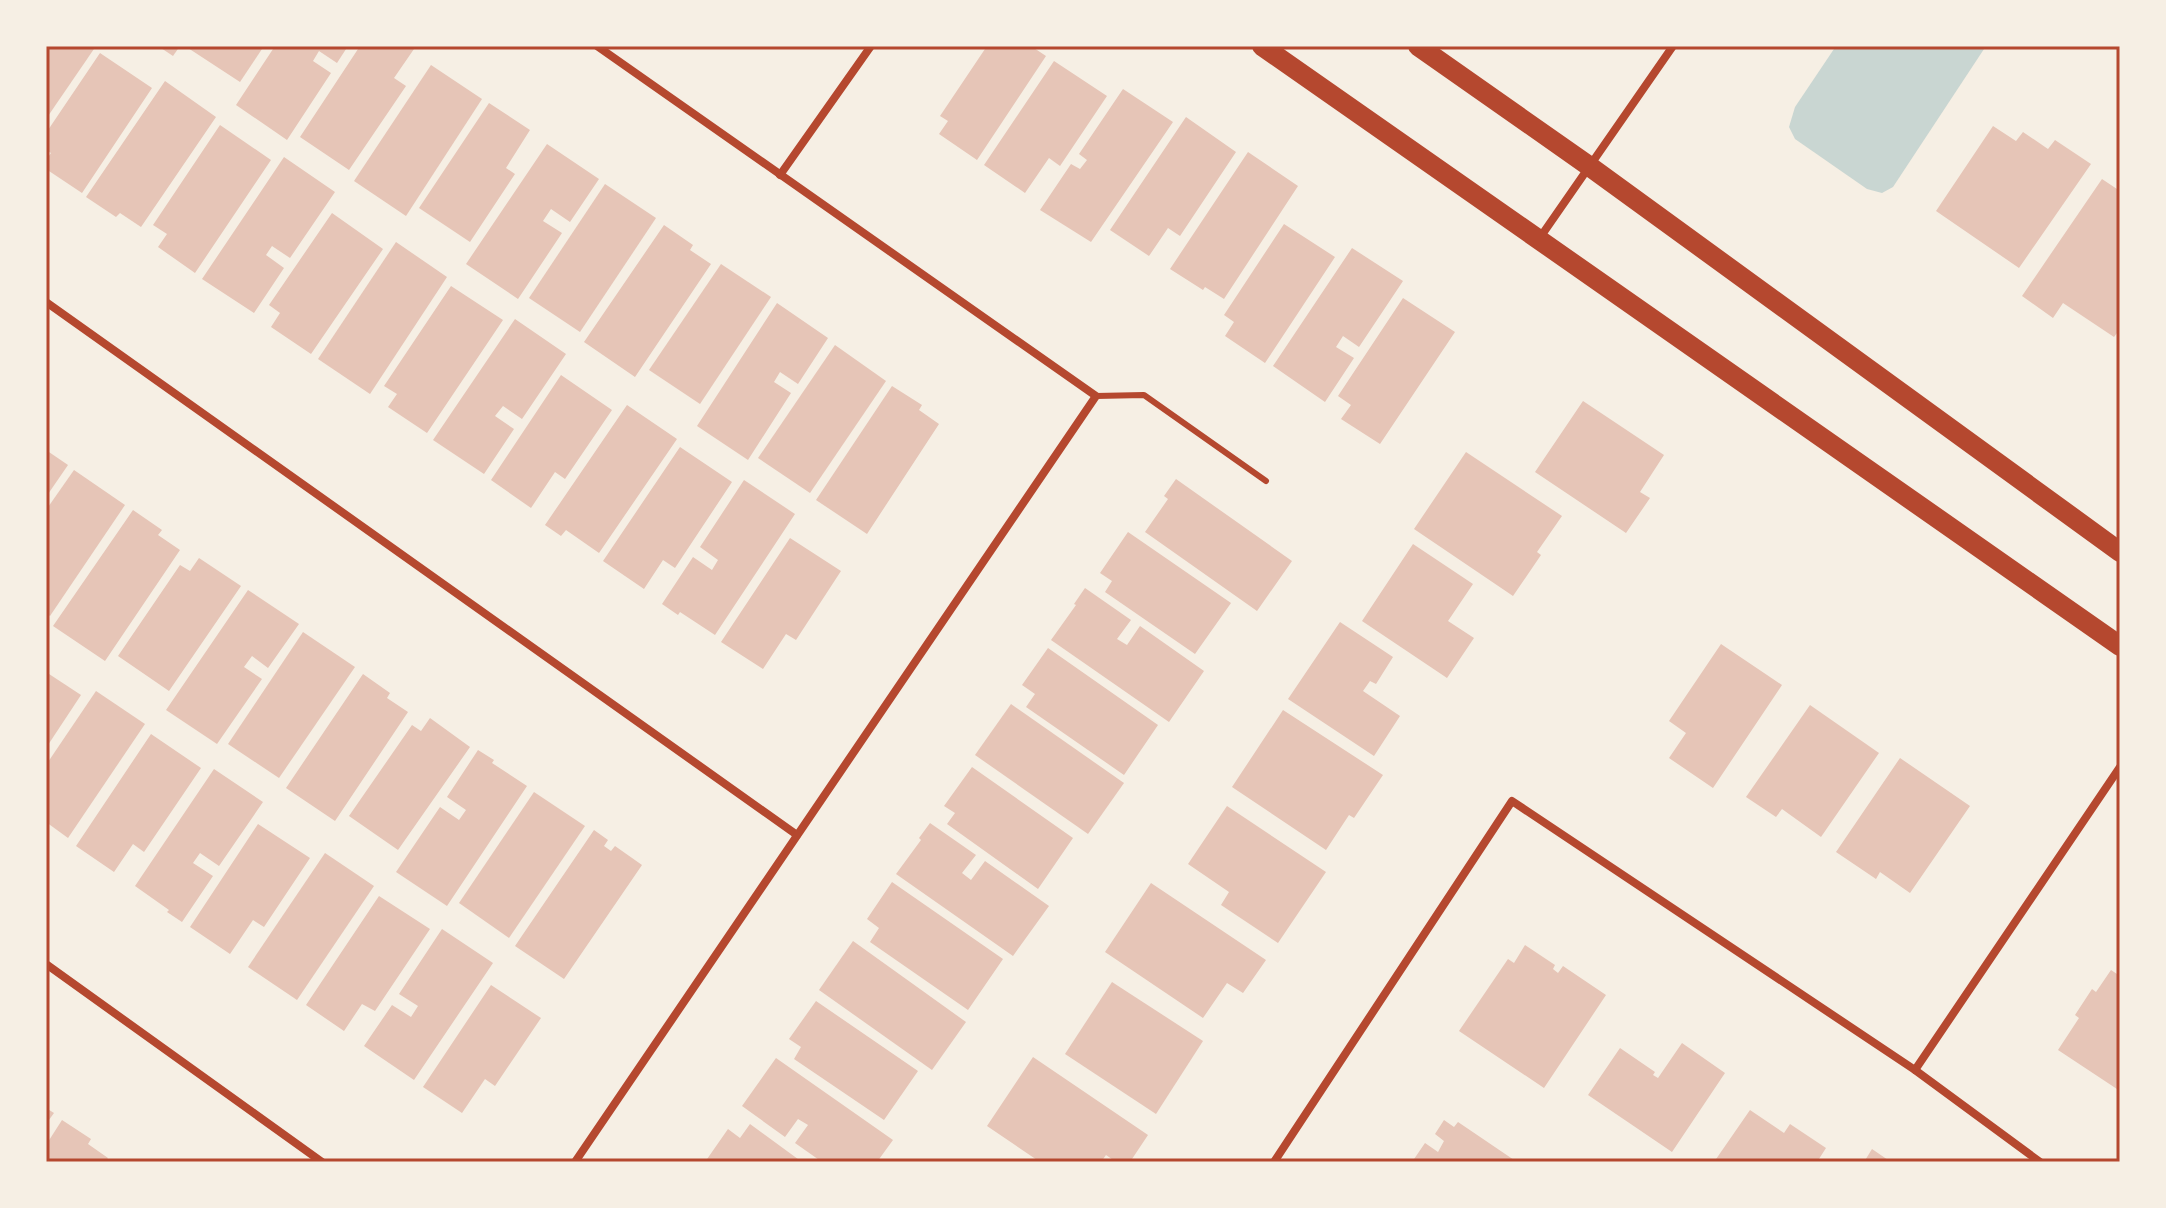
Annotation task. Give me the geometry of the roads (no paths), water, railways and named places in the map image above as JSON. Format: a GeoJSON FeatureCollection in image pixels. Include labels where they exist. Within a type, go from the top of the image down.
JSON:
{"type":"FeatureCollection","features":[{"type":"Feature","properties":{"kind":"main road"},"geometry":{"type":"LineString","coordinates":[[1262,46],[2120,646]]}},
{"type":"Feature","properties":{"kind":"main road"},"geometry":{"type":"LineString","coordinates":[[1418,46],[1589,166],[2120,552]]}},
{"type":"Feature","properties":{"kind":"street"},"geometry":{"type":"LineString","coordinates":[[575,1162],[1096,396],[597,46]]}},
{"type":"Feature","properties":{"kind":"street"},"geometry":{"type":"LineString","coordinates":[[780,175],[871,46]]}},
{"type":"Feature","properties":{"kind":"street"},"geometry":{"type":"LineString","coordinates":[[1538,240],[1673,46]]}},
{"type":"Feature","properties":{"kind":"street"},"geometry":{"type":"LineString","coordinates":[[46,302],[797,835]]}},
{"type":"Feature","properties":{"kind":"street"},"geometry":{"type":"LineString","coordinates":[[1915,1070],[2120,767]]}},
{"type":"Feature","properties":{"kind":"street"},"geometry":{"type":"LineString","coordinates":[[1274,1162],[1512,801],[1915,1070],[2040,1162]]}},
{"type":"Feature","properties":{"kind":"street"},"geometry":{"type":"LineString","coordinates":[[46,964],[322,1162]]}},
{"type":"Feature","properties":{"kind":"lane"},"geometry":{"type":"LineString","coordinates":[[1096,396],[1144,395],[1266,481]]}}]}
